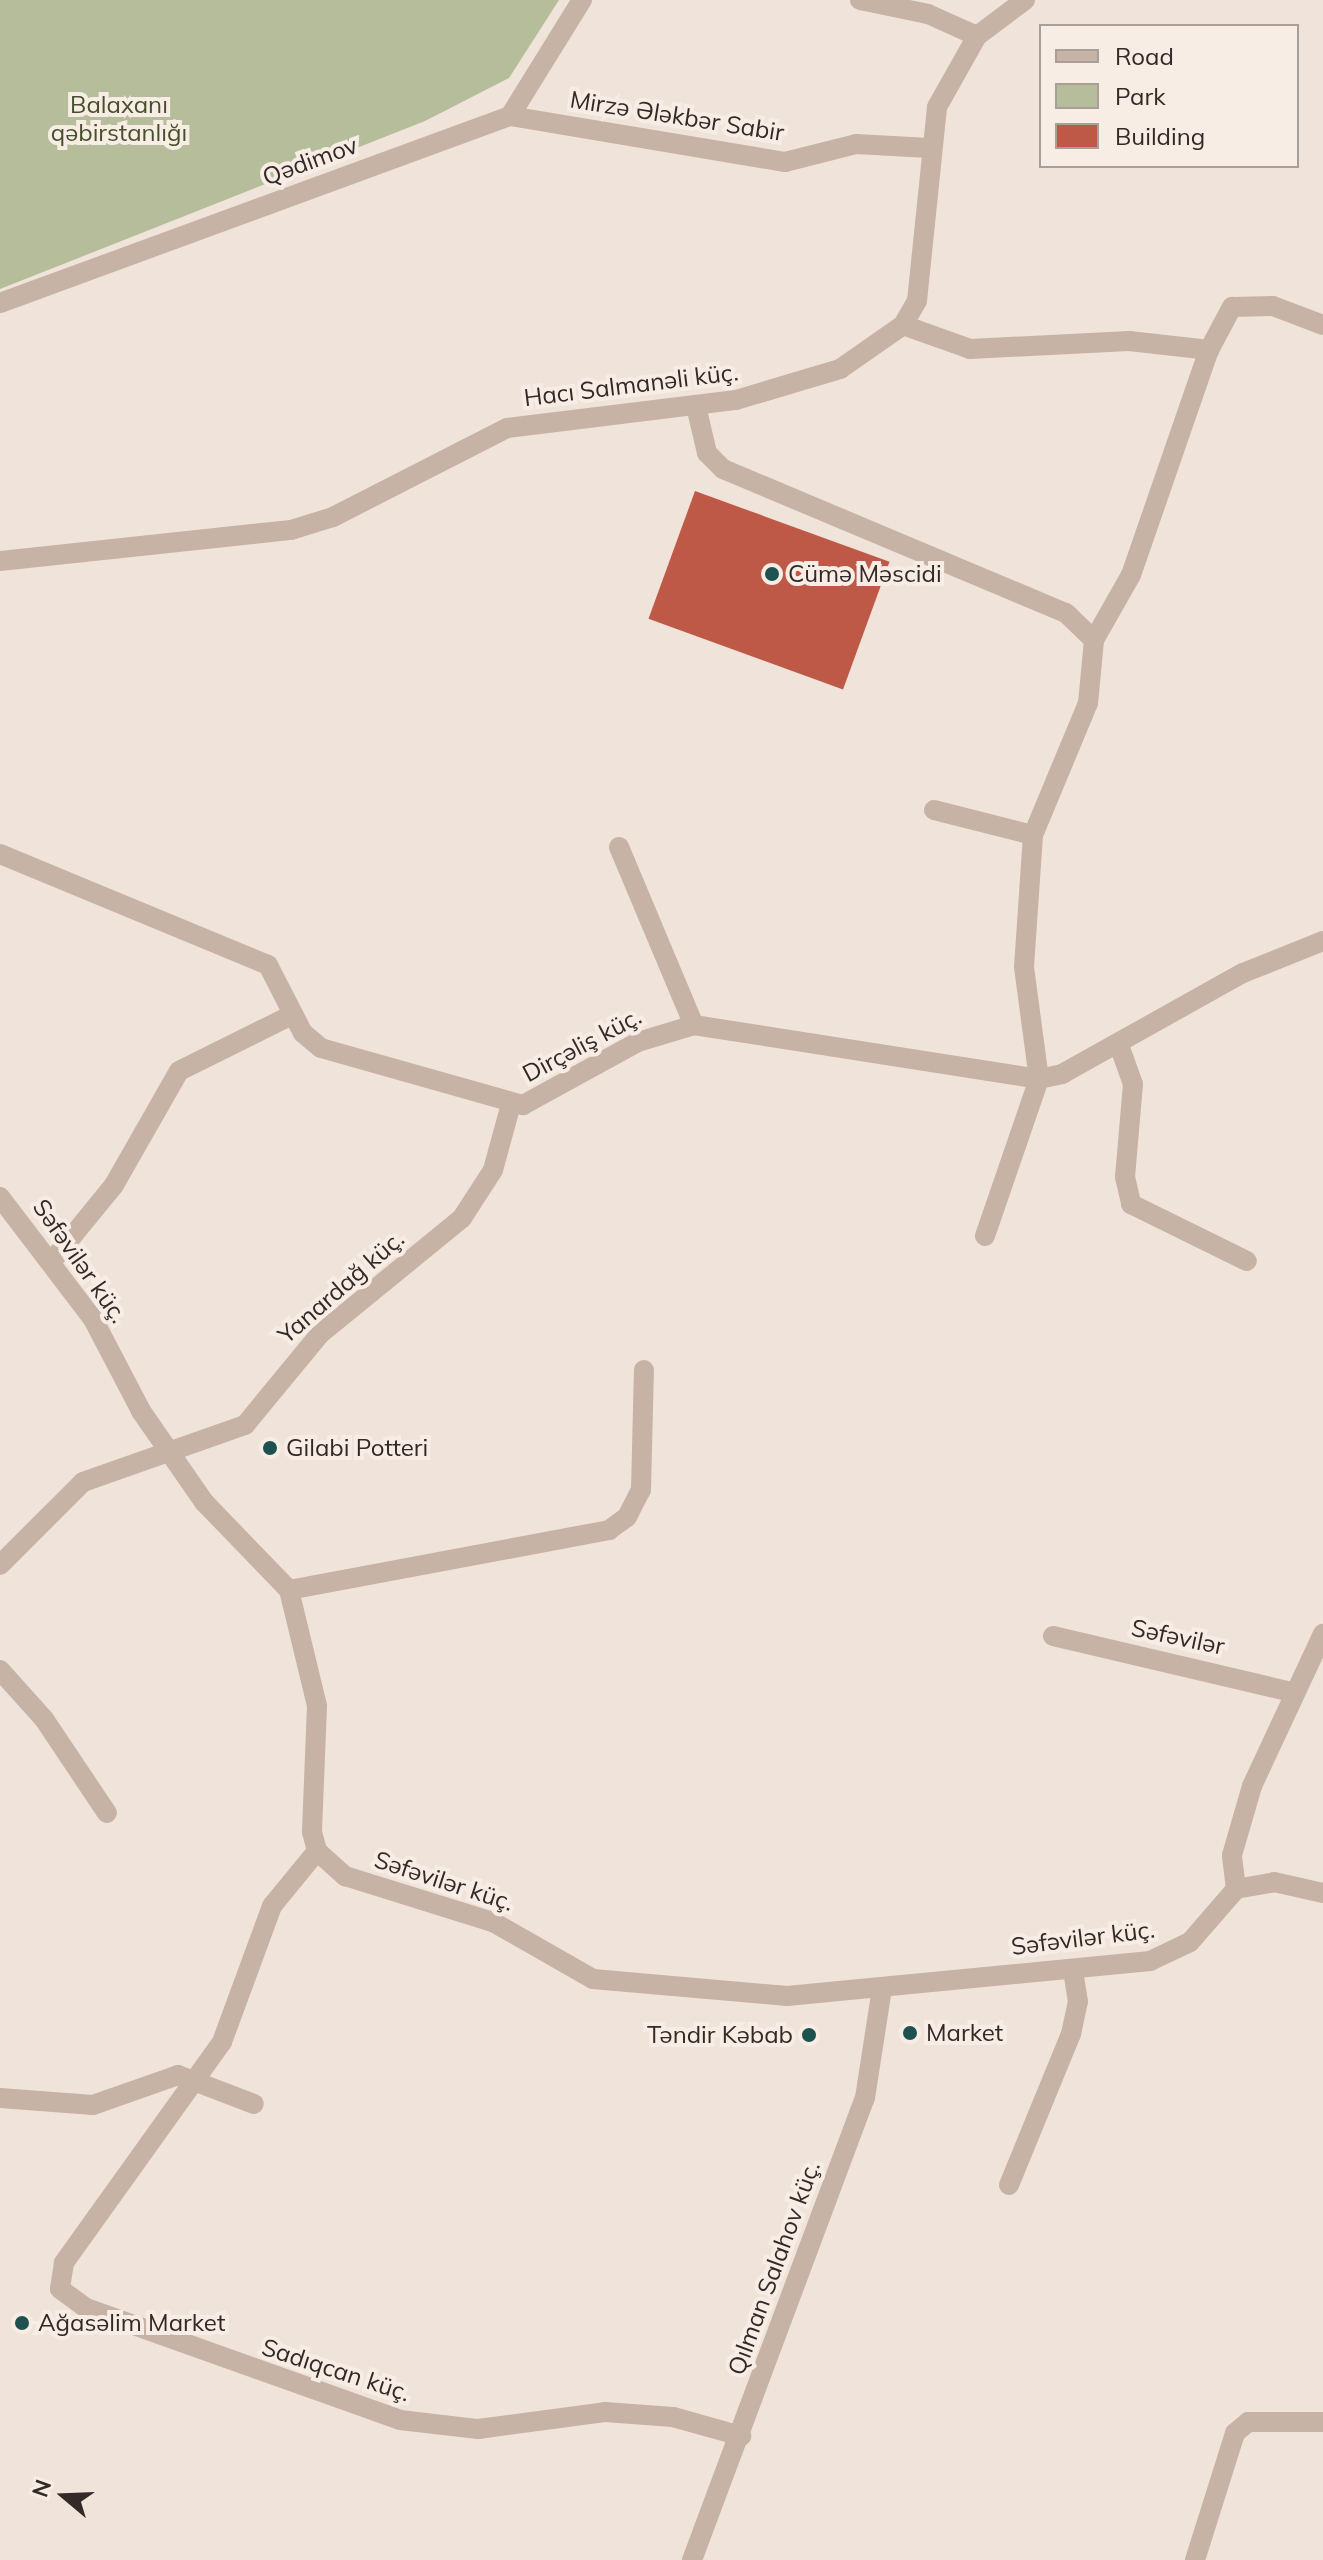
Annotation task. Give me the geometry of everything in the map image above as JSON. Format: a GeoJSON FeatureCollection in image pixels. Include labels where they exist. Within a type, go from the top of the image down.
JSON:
{"type":"FeatureCollection","features":[{"type":"Feature","properties":{"kind":"street"},"geometry":{"type":"LineString","coordinates":[[510,116],[582,0]]}},
{"type":"Feature","properties":{"kind":"street"},"geometry":{"type":"LineString","coordinates":[[860,0],[928,14],[977,36]]}},
{"type":"Feature","properties":{"kind":"street"},"geometry":{"type":"LineString","coordinates":[[1025,0],[977,36],[950,76],[929,148],[919,289],[903,325],[970,349],[1129,341],[1209,350]]}},
{"type":"Feature","properties":{"kind":"street","name":"Mirzə Ələkbər Sabir"},"geometry":{"type":"LineString","coordinates":[[510,116],[785,162],[856,144],[929,148]]}},
{"type":"Feature","properties":{"kind":"street","name":"Qədimov"},"geometry":{"type":"LineString","coordinates":[[0,303],[510,116]]}},
{"type":"Feature","properties":{"kind":"street"},"geometry":{"type":"LineString","coordinates":[[985,1236],[1039,1079],[1024,967],[1033,835],[1088,703],[1094,640],[1131,575],[1209,350],[1232,307],[1273,306],[1323,325]]}},
{"type":"Feature","properties":{"kind":"street","name":"Hacı Salmanəli küç."},"geometry":{"type":"LineString","coordinates":[[0,561],[291,530],[333,517],[507,428],[696,406],[840,369],[903,325]]}},
{"type":"Feature","properties":{"kind":"street"},"geometry":{"type":"LineString","coordinates":[[696,406],[700,437],[723,469],[1066,613],[1094,640]]}},
{"type":"Feature","properties":{"kind":"street"},"geometry":{"type":"LineString","coordinates":[[934,810],[1033,835]]}},
{"type":"Feature","properties":{"kind":"street"},"geometry":{"type":"LineString","coordinates":[[619,847],[694,1025]]}},
{"type":"Feature","properties":{"kind":"street","name":"Dirçəliş küç."},"geometry":{"type":"LineString","coordinates":[[0,854],[248,954],[268,965],[292,1015],[321,1048],[511,1104],[538,1101],[638,1042],[694,1025],[1039,1079]]}},
{"type":"Feature","properties":{"kind":"street"},"geometry":{"type":"LineString","coordinates":[[1039,1079],[1119,1045],[1243,973],[1323,941]]}},
{"type":"Feature","properties":{"kind":"street"},"geometry":{"type":"LineString","coordinates":[[52,1261],[114,1185],[179,1071],[292,1015]]}},
{"type":"Feature","properties":{"kind":"street"},"geometry":{"type":"LineString","coordinates":[[1119,1045],[1133,1084],[1125,1177],[1131,1204],[1247,1261]]}},
{"type":"Feature","properties":{"kind":"street","name":"Yanardağ küç."},"geometry":{"type":"LineString","coordinates":[[0,1565],[83,1482],[170,1454],[245,1425],[320,1334],[462,1218],[493,1170],[511,1104]]}},
{"type":"Feature","properties":{"kind":"street","name":"Səfəvilər küç."},"geometry":{"type":"LineString","coordinates":[[0,1197],[52,1261],[170,1454],[223,1526],[289,1590]]}},
{"type":"Feature","properties":{"kind":"street"},"geometry":{"type":"LineString","coordinates":[[317,1851],[310,1814],[317,1706],[289,1590],[609,1530],[627,1517],[641,1490],[644,1370]]}},
{"type":"Feature","properties":{"kind":"street"},"geometry":{"type":"LineString","coordinates":[[1323,1634],[1291,1692],[1237,1836],[1236,1889],[1274,1882],[1323,1893]]}},
{"type":"Feature","properties":{"kind":"street","name":"Səfəvilər"},"geometry":{"type":"LineString","coordinates":[[1053,1636],[1291,1692]]}},
{"type":"Feature","properties":{"kind":"street"},"geometry":{"type":"LineString","coordinates":[[0,1670],[44,1719],[107,1813]]}},
{"type":"Feature","properties":{"kind":"street","name":"Səfəvilər küç."},"geometry":{"type":"LineString","coordinates":[[317,1851],[345,1876],[493,1922],[593,1979],[787,1996],[1073,1969],[1171,1954],[1236,1889]]}},
{"type":"Feature","properties":{"kind":"street","name":"Sadıqcan küç."},"geometry":{"type":"LineString","coordinates":[[317,1851],[272,1906],[241,2005],[198,2077],[64,2263],[60,2289],[69,2299],[292,2385],[422,2425],[478,2429],[605,2412],[673,2417],[741,2436]]}},
{"type":"Feature","properties":{"kind":"street"},"geometry":{"type":"LineString","coordinates":[[1009,2185],[1071,2034],[1078,2002],[1073,1969]]}},
{"type":"Feature","properties":{"kind":"street","name":"Qılman Salahov küç."},"geometry":{"type":"LineString","coordinates":[[692,2560],[741,2436],[865,2098],[882,1988]]}},
{"type":"Feature","properties":{"kind":"street"},"geometry":{"type":"LineString","coordinates":[[0,2098],[93,2105],[178,2075],[198,2077],[254,2104]]}},
{"type":"Feature","properties":{"kind":"street"},"geometry":{"type":"LineString","coordinates":[[1195,2560],[1235,2433],[1248,2422],[1323,2422]]}},
{"type":"Feature","properties":{"kind":"green space","name":"Balaxanı qəbirstanlığı"},"geometry":{"type":"Polygon","coordinates":[[[0,0],[559,0],[509,78],[425,121],[0,289],[0,0]]]}},
{"type":"Feature","properties":{"kind":"building"},"geometry":{"type":"Polygon","coordinates":[[[695,491],[890,562],[843,690],[648,619],[695,491]]]}},
{"type":"Feature","properties":{"kind":"place","name":"Cümə Məscidi"},"geometry":{"type":"Point","coordinates":[772,574]}},
{"type":"Feature","properties":{"kind":"place","name":"Gilabi Potteri"},"geometry":{"type":"Point","coordinates":[270,1448]}},
{"type":"Feature","properties":{"kind":"place","name":"Market"},"geometry":{"type":"Point","coordinates":[910,2033]}},
{"type":"Feature","properties":{"kind":"place","name":"Təndir Kəbab"},"geometry":{"type":"Point","coordinates":[809,2035]}},
{"type":"Feature","properties":{"kind":"place","name":"Ağasəlim Market"},"geometry":{"type":"Point","coordinates":[22,2323]}}]}
